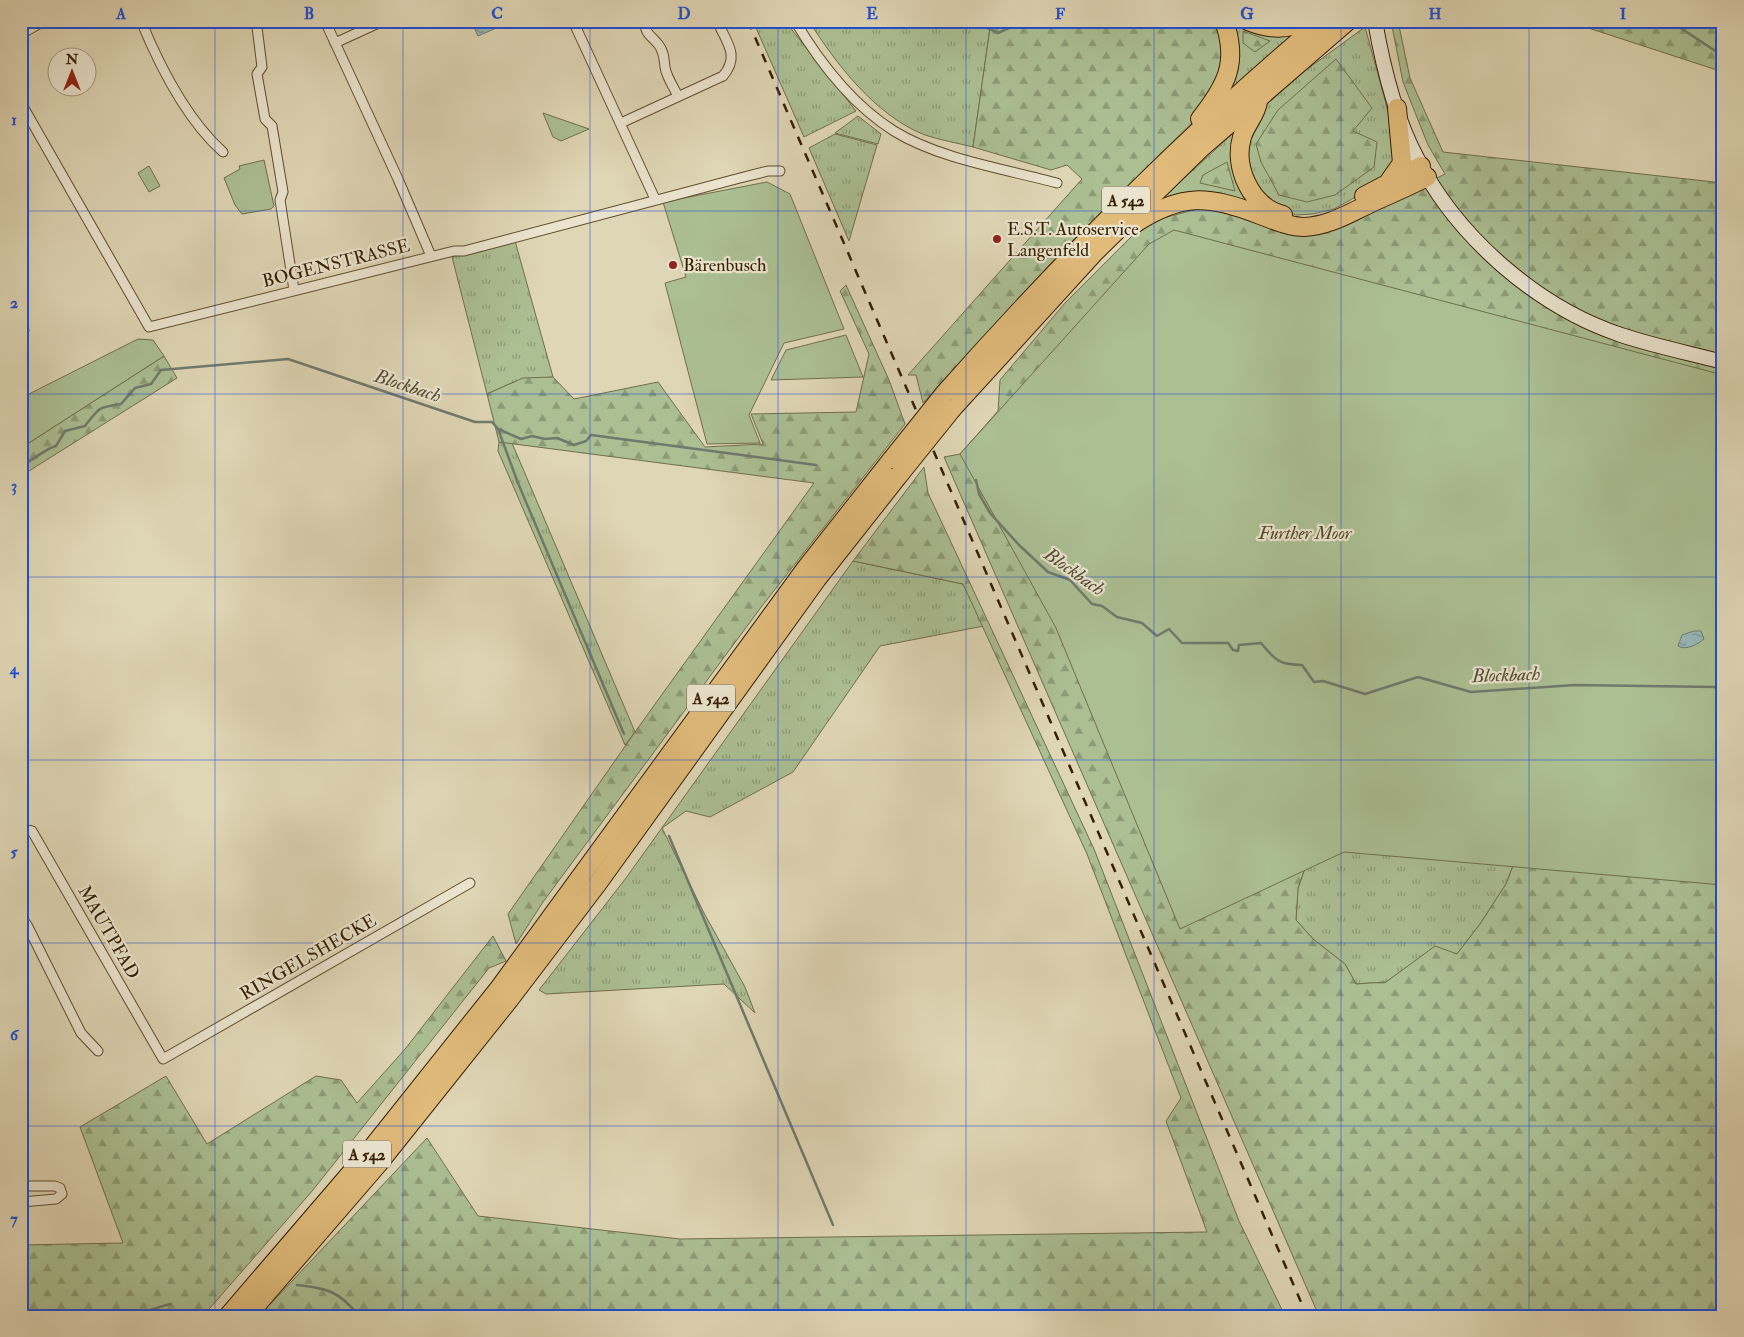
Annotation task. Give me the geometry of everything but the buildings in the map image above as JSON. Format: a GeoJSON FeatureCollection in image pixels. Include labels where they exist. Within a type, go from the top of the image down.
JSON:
{"type":"FeatureCollection","features":[{"type":"Feature","properties":{"kind":"highway"},"geometry":{"type":"LineString","coordinates":[[1140,185],[1166,151],[1198,121],[1224,85],[1231,51],[1224,21]]}},
{"type":"Feature","properties":{"kind":"highway"},"geometry":{"type":"LineString","coordinates":[[1248,21],[1262,27],[1281,29],[1305,21]]}},
{"type":"Feature","properties":{"kind":"highway","name":"A 542"},"geometry":{"type":"LineString","coordinates":[[247,1316],[379,1162],[817,579],[896,467],[1055,272],[1140,185],[1277,60],[1323,21]]}},
{"type":"Feature","properties":{"kind":"highway","name":"A 542"},"geometry":{"type":"LineString","coordinates":[[948,402],[1095,252],[1200,149],[1348,21]]}},
{"type":"Feature","properties":{"kind":"highway"},"geometry":{"type":"LineString","coordinates":[[1258,97],[1257,109],[1245,126],[1239,156],[1241,171],[1247,185],[1268,208],[1280,214],[1298,218],[1321,217],[1338,210],[1389,181],[1424,171]]}},
{"type":"Feature","properties":{"kind":"highway"},"geometry":{"type":"LineString","coordinates":[[1389,181],[1402,163],[1396,108]]}},
{"type":"Feature","properties":{"kind":"highway"},"geometry":{"type":"LineString","coordinates":[[1095,252],[1118,239],[1137,222],[1173,203],[1189,200],[1219,201],[1282,224],[1302,227],[1320,225],[1350,214],[1424,171]]}},
{"type":"Feature","properties":{"kind":"highway","name":"A 542"},"geometry":{"type":"LineString","coordinates":[[228,1316],[505,993]]}},
{"type":"Feature","properties":{"kind":"main road"},"geometry":{"type":"LineString","coordinates":[[1375,21],[1396,108],[1424,171],[1457,219],[1491,256],[1531,290],[1619,334],[1723,362]]}},
{"type":"Feature","properties":{"kind":"street"},"geometry":{"type":"LineString","coordinates":[[21,34],[44,21]]}},
{"type":"Feature","properties":{"kind":"street"},"geometry":{"type":"LineString","coordinates":[[141,21],[152,46],[178,93],[206,137],[222,152]]}},
{"type":"Feature","properties":{"kind":"street"},"geometry":{"type":"LineString","coordinates":[[253,21],[257,27],[262,67],[257,74],[265,119],[272,126],[283,192],[280,200],[294,290]]}},
{"type":"Feature","properties":{"kind":"street"},"geometry":{"type":"LineString","coordinates":[[324,21],[398,179],[431,256]]}},
{"type":"Feature","properties":{"kind":"street"},"geometry":{"type":"LineString","coordinates":[[335,43],[383,21]]}},
{"type":"Feature","properties":{"kind":"street"},"geometry":{"type":"LineString","coordinates":[[573,21],[655,199]]}},
{"type":"Feature","properties":{"kind":"street"},"geometry":{"type":"LineString","coordinates":[[646,21],[645,26],[651,39],[658,43],[666,59],[665,68],[678,96]]}},
{"type":"Feature","properties":{"kind":"street"},"geometry":{"type":"LineString","coordinates":[[621,123],[723,76],[730,67],[733,57],[717,21]]}},
{"type":"Feature","properties":{"kind":"street"},"geometry":{"type":"LineString","coordinates":[[795,21],[814,54],[840,85],[894,131],[922,144],[956,156],[1057,183]]}},
{"type":"Feature","properties":{"kind":"street","name":"BOGENSTRASSE"},"geometry":{"type":"LineString","coordinates":[[22,104],[149,327],[431,256],[473,249],[655,199],[768,171],[780,171]]}},
{"type":"Feature","properties":{"kind":"street"},"geometry":{"type":"LineString","coordinates":[[21,324],[24,330],[21,336]]}},
{"type":"Feature","properties":{"kind":"street","name":"MAUTPFAD"},"geometry":{"type":"LineString","coordinates":[[21,828],[32,831],[163,1058]]}},
{"type":"Feature","properties":{"kind":"street","name":"RINGELSHECKE"},"geometry":{"type":"LineString","coordinates":[[163,1058],[470,883]]}},
{"type":"Feature","properties":{"kind":"street"},"geometry":{"type":"LineString","coordinates":[[21,917],[27,924],[81,1033],[98,1051]]}},
{"type":"Feature","properties":{"kind":"street"},"geometry":{"type":"LineString","coordinates":[[21,1186],[55,1186],[60,1188],[62,1194],[56,1199],[21,1202]]}},
{"type":"Feature","properties":{"kind":"green space"},"geometry":{"type":"Polygon","coordinates":[[[753,21],[785,21],[856,111],[804,137],[753,21]]]}},
{"type":"Feature","properties":{"kind":"green space"},"geometry":{"type":"Polygon","coordinates":[[[809,21],[991,21],[973,147],[925,135],[890,115],[874,102],[845,71],[809,21]]]}},
{"type":"Feature","properties":{"kind":"green space"},"geometry":{"type":"Polygon","coordinates":[[[991,21],[1219,21],[1227,48],[1206,109],[1062,251],[923,403],[916,375],[908,375],[1082,179],[1067,165],[1051,170],[973,147],[991,21]]]}},
{"type":"Feature","properties":{"kind":"green space"},"geometry":{"type":"Polygon","coordinates":[[[1228,21],[1238,21],[1256,32],[1289,34],[1289,39],[1228,91],[1228,21]]]}},
{"type":"Feature","properties":{"kind":"green space","name":"Further Moor"},"geometry":{"type":"Polygon","coordinates":[[[1391,21],[1398,21],[1410,78],[1443,152],[1723,183],[1723,1316],[1319,1316],[944,457],[960,454],[998,411],[1000,380],[1065,303],[1138,230],[1163,218],[1209,206],[1284,233],[1326,233],[1445,174],[1428,145],[1403,82],[1391,21]],[[1524,837],[1354,846],[1308,860],[1298,888],[1296,920],[1313,939],[1345,964],[1356,984],[1386,982],[1435,946],[1457,954],[1480,924],[1506,884],[1524,837]]]}},
{"type":"Feature","properties":{"kind":"green space"},"geometry":{"type":"Polygon","coordinates":[[[1567,21],[1708,21],[1723,27],[1723,72],[1567,21]]]}},
{"type":"Feature","properties":{"kind":"green space"},"geometry":{"type":"Polygon","coordinates":[[[1365,27],[1393,129],[1396,165],[1370,189],[1334,209],[1313,214],[1297,215],[1279,210],[1250,182],[1245,148],[1265,106],[1295,78],[1365,27]]]}},
{"type":"Feature","properties":{"kind":"green space"},"geometry":{"type":"Polygon","coordinates":[[[1243,31],[1270,41],[1255,52],[1243,43],[1243,31]]]}},
{"type":"Feature","properties":{"kind":"green space"},"geometry":{"type":"Polygon","coordinates":[[[1336,59],[1372,108],[1353,131],[1377,142],[1374,167],[1335,195],[1307,202],[1279,195],[1261,162],[1256,144],[1278,110],[1336,59]]]}},
{"type":"Feature","properties":{"kind":"green space"},"geometry":{"type":"Polygon","coordinates":[[[543,113],[589,129],[561,141],[553,137],[543,113]]]}},
{"type":"Feature","properties":{"kind":"green space"},"geometry":{"type":"Polygon","coordinates":[[[858,116],[881,134],[878,144],[835,133],[858,116]]]}},
{"type":"Feature","properties":{"kind":"green space"},"geometry":{"type":"Polygon","coordinates":[[[1240,127],[1234,156],[1262,213],[1157,203],[1240,127]]]}},
{"type":"Feature","properties":{"kind":"green space"},"geometry":{"type":"Polygon","coordinates":[[[835,134],[877,145],[849,241],[809,148],[835,134]]]}},
{"type":"Feature","properties":{"kind":"green space"},"geometry":{"type":"Polygon","coordinates":[[[264,160],[274,206],[271,209],[242,214],[235,205],[224,178],[240,169],[239,166],[264,160]]]}},
{"type":"Feature","properties":{"kind":"green space"},"geometry":{"type":"Polygon","coordinates":[[[1227,162],[1235,191],[1200,183],[1203,175],[1227,162]]]}},
{"type":"Feature","properties":{"kind":"green space"},"geometry":{"type":"Polygon","coordinates":[[[149,166],[160,186],[149,192],[138,173],[149,166]]]}},
{"type":"Feature","properties":{"kind":"green space"},"geometry":{"type":"Polygon","coordinates":[[[767,182],[790,194],[844,329],[784,343],[749,415],[760,443],[707,444],[665,283],[686,277],[663,202],[767,182]]]}},
{"type":"Feature","properties":{"kind":"green space","name":"Further Moor"},"geometry":{"type":"Polygon","coordinates":[[[1174,230],[1723,375],[1723,885],[1344,852],[1180,929],[1056,628],[960,454],[1149,244],[1174,230]]]}},
{"type":"Feature","properties":{"kind":"green space"},"geometry":{"type":"Polygon","coordinates":[[[515,241],[553,377],[514,382],[487,394],[452,257],[515,241]]]}},
{"type":"Feature","properties":{"kind":"green space"},"geometry":{"type":"Polygon","coordinates":[[[846,285],[889,380],[905,424],[762,606],[543,902],[516,944],[508,914],[635,732],[814,483],[499,442],[487,394],[523,378],[553,377],[574,399],[658,382],[705,447],[763,444],[751,414],[856,412],[869,354],[840,291],[846,285]]]}},
{"type":"Feature","properties":{"kind":"green space"},"geometry":{"type":"Polygon","coordinates":[[[846,335],[863,377],[771,380],[786,350],[846,335]]]}},
{"type":"Feature","properties":{"kind":"green space"},"geometry":{"type":"Polygon","coordinates":[[[138,339],[153,340],[164,356],[21,448],[21,398],[138,339]]]}},
{"type":"Feature","properties":{"kind":"green space"},"geometry":{"type":"Polygon","coordinates":[[[164,356],[177,378],[21,476],[21,448],[164,356]]]}},
{"type":"Feature","properties":{"kind":"green space"},"geometry":{"type":"Polygon","coordinates":[[[499,442],[512,443],[635,732],[625,745],[498,451],[499,442]]]}},
{"type":"Feature","properties":{"kind":"green space"},"geometry":{"type":"Polygon","coordinates":[[[924,467],[928,493],[1094,849],[1239,1221],[1285,1316],[338,1316],[335,1310],[301,1316],[259,1316],[427,1138],[478,1216],[680,1239],[1207,1232],[1166,1121],[1181,1098],[1087,854],[963,584],[853,561],[924,467]]]}},
{"type":"Feature","properties":{"kind":"green space"},"geometry":{"type":"Polygon","coordinates":[[[853,561],[963,584],[984,626],[880,646],[793,772],[710,817],[686,811],[662,828],[704,913],[745,987],[755,1013],[724,984],[546,994],[539,990],[626,878],[853,561]]]}},
{"type":"Feature","properties":{"kind":"green space"},"geometry":{"type":"Polygon","coordinates":[[[1524,837],[1506,884],[1480,924],[1457,954],[1435,947],[1386,982],[1356,984],[1345,964],[1313,939],[1296,920],[1298,888],[1308,860],[1354,846],[1524,837]]]}},
{"type":"Feature","properties":{"kind":"green space"},"geometry":{"type":"Polygon","coordinates":[[[493,936],[506,961],[489,968],[313,1190],[203,1316],[21,1316],[21,1245],[123,1243],[80,1127],[166,1076],[207,1144],[316,1076],[341,1080],[357,1103],[406,1048],[493,936]]]}},
{"type":"Feature","properties":{"kind":"water"},"geometry":{"type":"Polygon","coordinates":[[[471,21],[509,21],[510,22],[478,36],[471,21]]]}},
{"type":"Feature","properties":{"kind":"water"},"geometry":{"type":"Polygon","coordinates":[[[1701,631],[1704,639],[1695,645],[1685,648],[1678,646],[1682,635],[1701,631]]]}},
{"type":"Feature","properties":{"kind":"waterway"},"geometry":{"type":"LineString","coordinates":[[973,21],[998,33],[1024,21]]}},
{"type":"Feature","properties":{"kind":"waterway"},"geometry":{"type":"LineString","coordinates":[[1670,21],[1723,56]]}},
{"type":"Feature","properties":{"kind":"waterway","name":"Blockbach"},"geometry":{"type":"LineString","coordinates":[[21,465],[56,446],[65,431],[85,426],[100,409],[121,404],[135,388],[151,384],[161,370],[288,359],[475,422],[492,422],[498,429],[521,439],[532,436],[545,439],[557,438],[574,445],[586,441],[591,435],[816,465]]}},
{"type":"Feature","properties":{"kind":"waterway"},"geometry":{"type":"LineString","coordinates":[[498,429],[518,483],[624,734]]}},
{"type":"Feature","properties":{"kind":"waterway","name":"Blockbach"},"geometry":{"type":"LineString","coordinates":[[976,480],[979,494],[990,513],[1019,545],[1048,572],[1070,580],[1092,604],[1102,606],[1117,617],[1142,623],[1157,636],[1169,629],[1182,643],[1228,643],[1233,650],[1238,651],[1239,645],[1261,643],[1270,654],[1283,663],[1302,665],[1314,682],[1323,681],[1365,694],[1418,677],[1471,692],[1575,685],[1714,687],[1723,690]]}},
{"type":"Feature","properties":{"kind":"waterway"},"geometry":{"type":"LineString","coordinates":[[669,836],[833,1225]]}},
{"type":"Feature","properties":{"kind":"waterway"},"geometry":{"type":"LineString","coordinates":[[297,1285],[332,1292],[345,1301],[359,1316]]}},
{"type":"Feature","properties":{"kind":"waterway"},"geometry":{"type":"LineString","coordinates":[[130,1316],[170,1304]]}},
{"type":"Feature","properties":{"kind":"railway"},"geometry":{"type":"LineString","coordinates":[[748,21],[1307,1316]]}},
{"type":"Feature","properties":{"kind":"place","name":"E.S.T. Autoservice Langenfeld"},"geometry":{"type":"Point","coordinates":[997,239]}},
{"type":"Feature","properties":{"kind":"place","name":"Bärenbusch"},"geometry":{"type":"Point","coordinates":[673,265]}}]}
